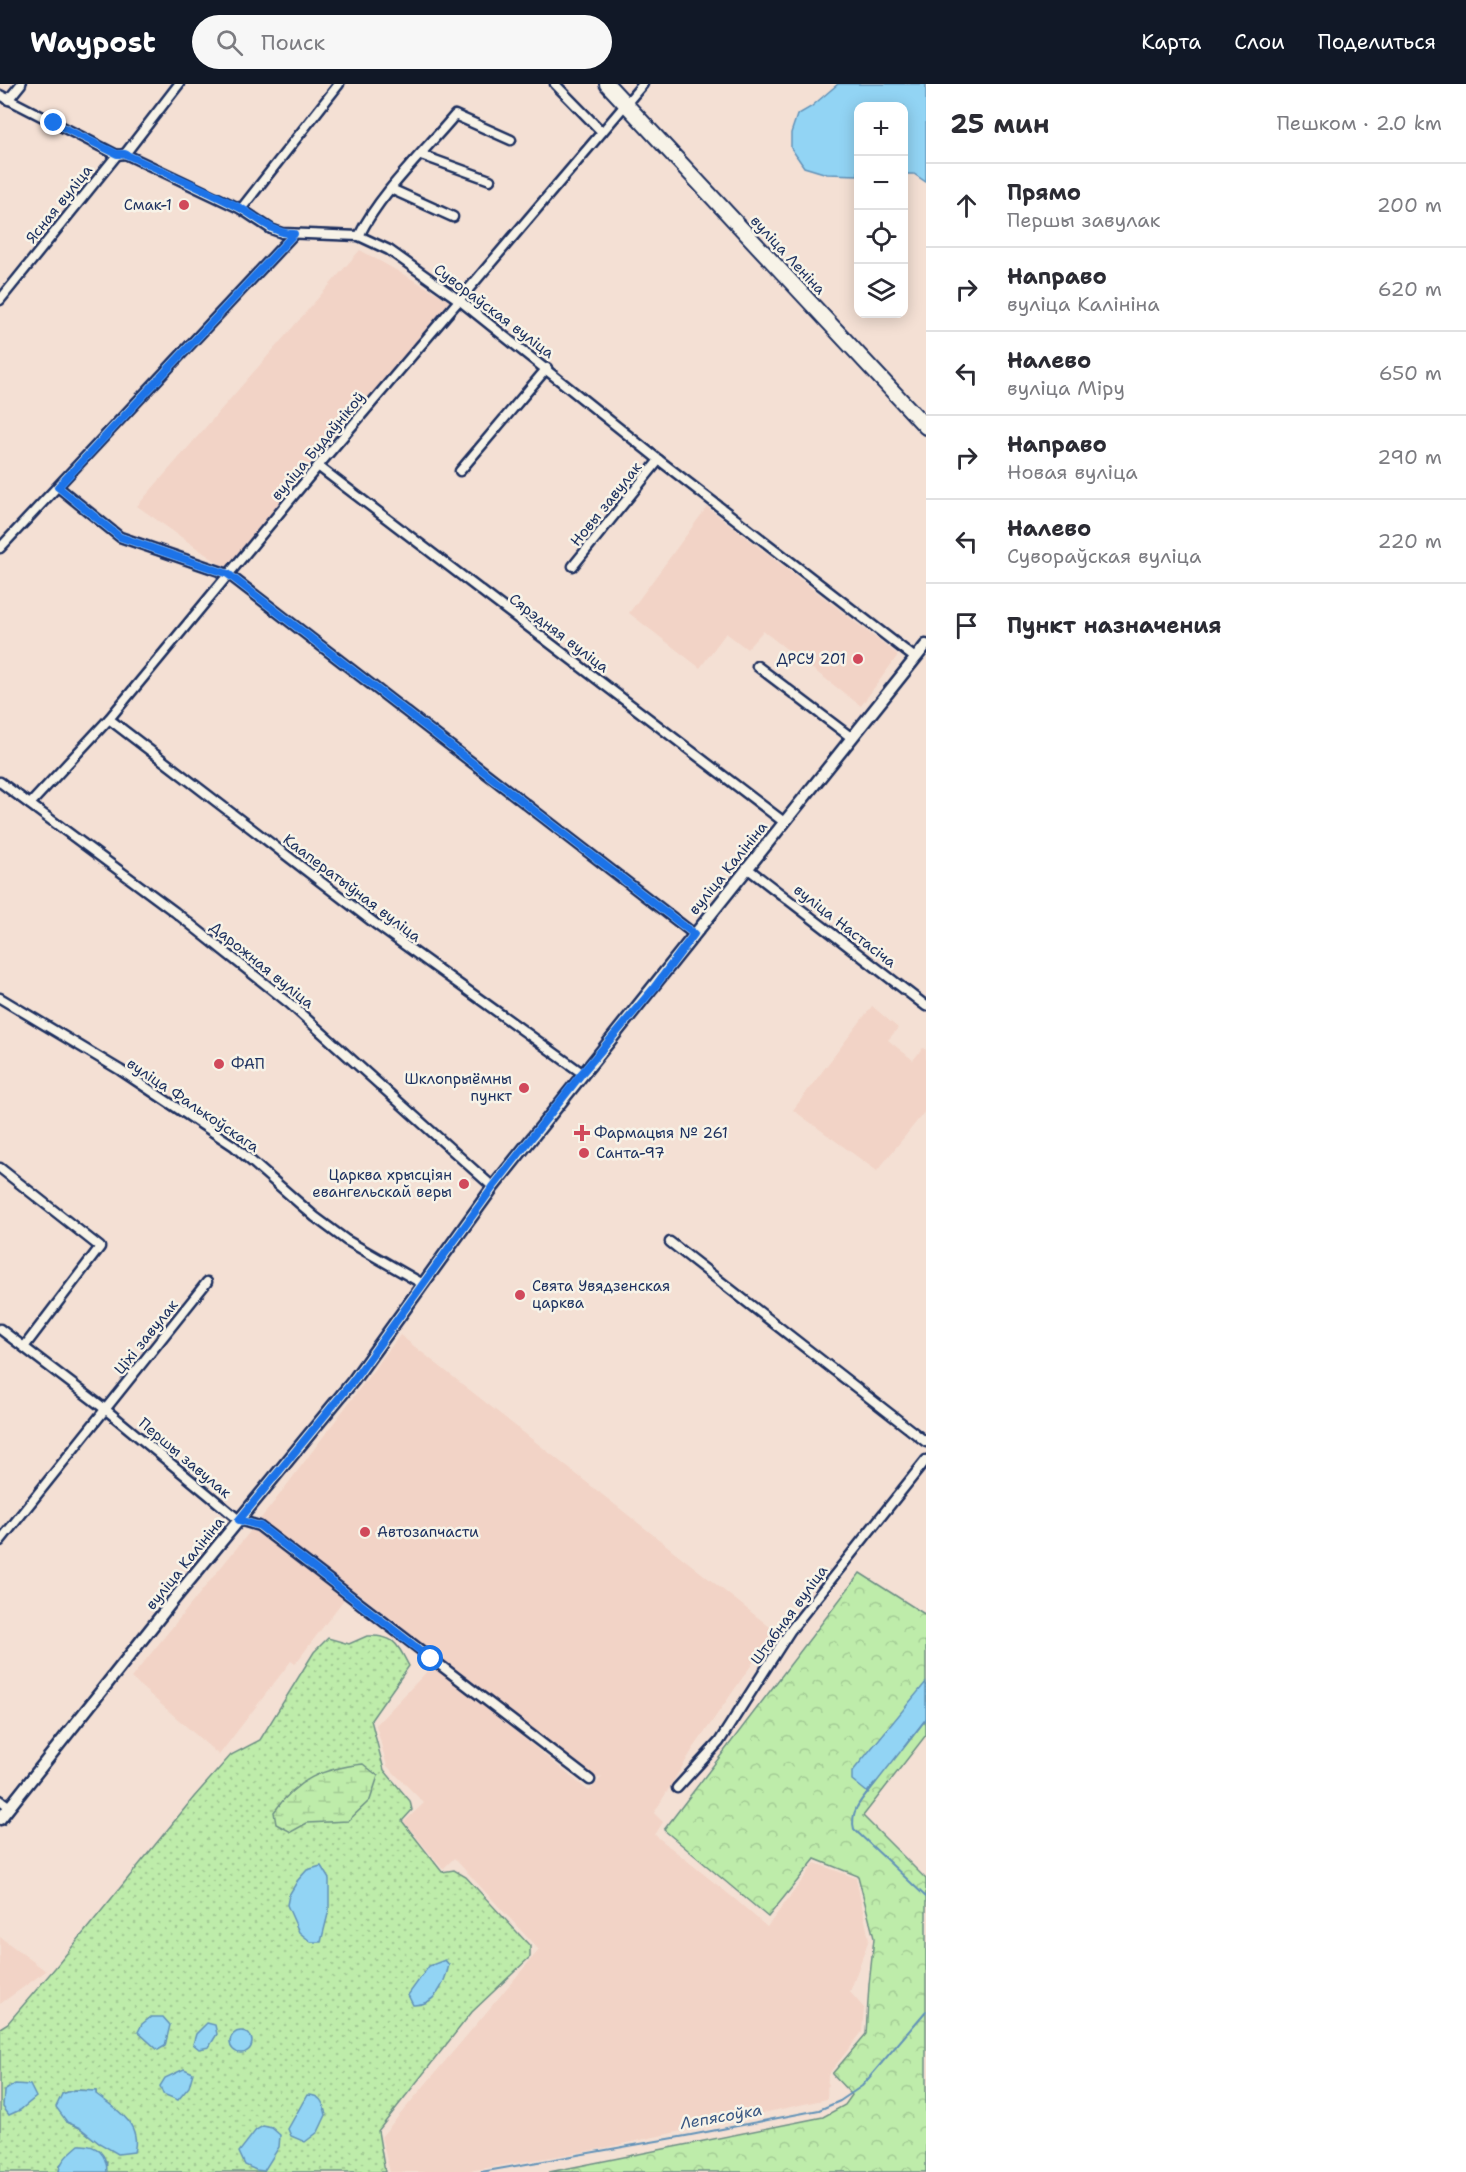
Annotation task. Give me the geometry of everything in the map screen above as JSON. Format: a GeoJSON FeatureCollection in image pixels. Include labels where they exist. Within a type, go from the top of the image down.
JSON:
{"type":"FeatureCollection","features":[{"type":"Feature","properties":{"kind":"main road","name":"вуліца Леніна"},"geometry":{"type":"LineString","coordinates":[[607,84],[926,427]]}},
{"type":"Feature","properties":{"kind":"street"},"geometry":{"type":"LineString","coordinates":[[8,100],[21,84]]}},
{"type":"Feature","properties":{"kind":"street","name":"Ясная вуліца"},"geometry":{"type":"LineString","coordinates":[[0,300],[180,84]]}},
{"type":"Feature","properties":{"kind":"street"},"geometry":{"type":"LineString","coordinates":[[241,209],[339,84]]}},
{"type":"Feature","properties":{"kind":"street"},"geometry":{"type":"LineString","coordinates":[[555,84],[602,132]]}},
{"type":"Feature","properties":{"kind":"street","name":"вуліца Будаўнікоў"},"geometry":{"type":"LineString","coordinates":[[30,804],[109,719],[318,466],[644,84]]}},
{"type":"Feature","properties":{"kind":"street","name":"Сувораўская вуліца"},"geometry":{"type":"LineString","coordinates":[[0,95],[241,209],[282,233],[359,236],[389,249],[547,368],[659,460],[915,658]]}},
{"type":"Feature","properties":{"kind":"street"},"geometry":{"type":"LineString","coordinates":[[359,236],[366,221],[391,189],[455,115],[511,140]]}},
{"type":"Feature","properties":{"kind":"street"},"geometry":{"type":"LineString","coordinates":[[421,155],[490,180]]}},
{"type":"Feature","properties":{"kind":"street"},"geometry":{"type":"LineString","coordinates":[[391,189],[453,217]]}},
{"type":"Feature","properties":{"kind":"street"},"geometry":{"type":"LineString","coordinates":[[0,548],[294,234]]}},
{"type":"Feature","properties":{"kind":"street"},"geometry":{"type":"LineString","coordinates":[[460,471],[547,368]]}},
{"type":"Feature","properties":{"kind":"street","name":"Новы завулак"},"geometry":{"type":"LineString","coordinates":[[573,566],[659,460]]}},
{"type":"Feature","properties":{"kind":"street","name":"Сярэдняя вуліца"},"geometry":{"type":"LineString","coordinates":[[318,466],[784,822]]}},
{"type":"Feature","properties":{"kind":"street"},"geometry":{"type":"LineString","coordinates":[[58,487],[120,537],[228,574],[694,934]]}},
{"type":"Feature","properties":{"kind":"street","name":"вуліца Калініна"},"geometry":{"type":"LineString","coordinates":[[0,1819],[353,1381],[493,1187],[926,645]]}},
{"type":"Feature","properties":{"kind":"street"},"geometry":{"type":"LineString","coordinates":[[757,666],[852,738]]}},
{"type":"Feature","properties":{"kind":"street","name":"Кааператыўная вуліца"},"geometry":{"type":"LineString","coordinates":[[109,719],[377,925],[582,1073]]}},
{"type":"Feature","properties":{"kind":"street","name":"Дарожная вуліца"},"geometry":{"type":"LineString","coordinates":[[0,782],[175,912],[289,1003],[493,1187]]}},
{"type":"Feature","properties":{"kind":"street","name":"вуліца Настасіча"},"geometry":{"type":"LineString","coordinates":[[747,868],[926,1006]]}},
{"type":"Feature","properties":{"kind":"street","name":"вуліца Фалькоўскага"},"geometry":{"type":"LineString","coordinates":[[0,998],[120,1071],[234,1146],[315,1217],[346,1240],[423,1284]]}},
{"type":"Feature","properties":{"kind":"street"},"geometry":{"type":"LineString","coordinates":[[0,1168],[100,1246],[24,1347]]}},
{"type":"Feature","properties":{"kind":"street"},"geometry":{"type":"LineString","coordinates":[[670,1242],[926,1442]]}},
{"type":"Feature","properties":{"kind":"street","name":"Ціхі завулак"},"geometry":{"type":"LineString","coordinates":[[0,1541],[207,1282]]}},
{"type":"Feature","properties":{"kind":"street","name":"Першы завулак"},"geometry":{"type":"LineString","coordinates":[[0,1329],[105,1409],[239,1520],[260,1526],[590,1780]]}},
{"type":"Feature","properties":{"kind":"street","name":"Штабная вуліца"},"geometry":{"type":"LineString","coordinates":[[677,1788],[719,1742],[790,1631],[926,1460]]}},
{"type":"Feature","properties":{"kind":"street"},"geometry":{"type":"LineString","coordinates":[[0,1800],[10,1807]]}},
{"type":"Feature","properties":{"kind":"shaded area"},"geometry":{"type":"Polygon","coordinates":[[[360,250],[451,301],[228,570],[137,506],[360,250]]]}},
{"type":"Feature","properties":{"kind":"shaded area"},"geometry":{"type":"Polygon","coordinates":[[[707,507],[898,655],[861,706],[763,631],[747,649],[726,633],[700,668],[629,613],[707,507]]]}},
{"type":"Feature","properties":{"kind":"shaded area"},"geometry":{"type":"Polygon","coordinates":[[[872,1006],[898,1028],[888,1040],[913,1060],[923,1048],[926,1050],[926,1110],[877,1171],[793,1110],[872,1006]]]}},
{"type":"Feature","properties":{"kind":"shaded area"},"geometry":{"type":"Polygon","coordinates":[[[400,1335],[775,1631],[693,1749],[654,1813],[663,1822],[655,1835],[767,1927],[815,1863],[856,1878],[869,1939],[850,1992],[864,2008],[862,2032],[828,2075],[827,2099],[600,2149],[463,2172],[390,2172],[381,2137],[539,1950],[454,1858],[443,1869],[404,1822],[424,1803],[387,1766],[376,1725],[433,1665],[589,1791],[602,1777],[596,1779],[357,1592],[345,1598],[295,1664],[291,1661],[219,1755],[131,1678],[274,1502],[400,1335]]]}},
{"type":"Feature","properties":{"kind":"shaded area"},"geometry":{"type":"Polygon","coordinates":[[[0,1937],[46,1971],[0,2004],[0,1937]]]}},
{"type":"Feature","properties":{"kind":"green space"},"geometry":{"type":"Polygon","coordinates":[[[860,1573],[926,1615],[926,1735],[863,1816],[926,1879],[926,2172],[549,2172],[823,2117],[845,2105],[852,2095],[832,2074],[866,2034],[874,1938],[858,1876],[815,1859],[768,1917],[664,1830],[860,1573]]]}},
{"type":"Feature","properties":{"kind":"green space"},"geometry":{"type":"Polygon","coordinates":[[[367,1636],[389,1639],[398,1646],[409,1666],[371,1720],[384,1770],[410,1801],[412,1810],[402,1821],[442,1872],[454,1870],[466,1877],[530,1946],[530,1957],[472,2012],[378,2131],[385,2172],[106,2172],[107,2161],[60,2166],[59,2172],[0,2172],[0,2028],[8,2023],[55,1968],[231,1755],[260,1740],[314,1652],[328,1638],[349,1644],[367,1636]],[[74,2090],[62,2094],[67,2122],[80,2128],[99,2143],[96,2091],[74,2090]]]}},
{"type":"Feature","properties":{"kind":"green space"},"geometry":{"type":"Polygon","coordinates":[[[363,1764],[378,1776],[370,1800],[348,1821],[307,1823],[291,1832],[276,1824],[274,1812],[283,1800],[302,1783],[323,1772],[363,1764]]]}},
{"type":"Feature","properties":{"kind":"water"},"geometry":{"type":"Polygon","coordinates":[[[838,84],[926,84],[926,182],[914,174],[908,174],[908,102],[854,102],[854,175],[827,174],[804,167],[791,148],[791,133],[797,115],[811,107],[838,84]]]}},
{"type":"Feature","properties":{"kind":"water"},"geometry":{"type":"Polygon","coordinates":[[[926,1682],[926,1719],[868,1793],[852,1780],[852,1772],[926,1682]]]}},
{"type":"Feature","properties":{"kind":"water"},"geometry":{"type":"Polygon","coordinates":[[[321,1866],[329,1879],[329,1910],[321,1942],[311,1942],[299,1932],[287,1905],[289,1895],[298,1880],[307,1870],[321,1866]]]}},
{"type":"Feature","properties":{"kind":"water"},"geometry":{"type":"Polygon","coordinates":[[[445,1960],[449,1965],[438,1992],[428,2002],[413,2005],[408,1995],[429,1966],[445,1960]]]}},
{"type":"Feature","properties":{"kind":"water"},"geometry":{"type":"Polygon","coordinates":[[[151,2017],[163,2017],[170,2025],[165,2046],[158,2050],[138,2032],[142,2024],[151,2017]]]}},
{"type":"Feature","properties":{"kind":"water"},"geometry":{"type":"Polygon","coordinates":[[[207,2023],[215,2025],[217,2034],[209,2047],[199,2049],[193,2044],[196,2034],[207,2023]]]}},
{"type":"Feature","properties":{"kind":"water"},"geometry":{"type":"Polygon","coordinates":[[[241,2031],[249,2034],[252,2042],[249,2050],[241,2053],[233,2050],[230,2042],[233,2034],[241,2031]]]}},
{"type":"Feature","properties":{"kind":"water"},"geometry":{"type":"Polygon","coordinates":[[[184,2069],[193,2073],[189,2087],[178,2100],[163,2094],[160,2086],[165,2078],[184,2069]]]}},
{"type":"Feature","properties":{"kind":"water"},"geometry":{"type":"Polygon","coordinates":[[[15,2084],[30,2085],[36,2097],[20,2110],[9,2115],[3,2107],[4,2091],[15,2084]]]}},
{"type":"Feature","properties":{"kind":"water"},"geometry":{"type":"Polygon","coordinates":[[[74,2090],[96,2091],[96,2094],[126,2118],[134,2133],[134,2152],[118,2154],[80,2128],[67,2122],[56,2107],[62,2094],[74,2090]]]}},
{"type":"Feature","properties":{"kind":"water"},"geometry":{"type":"Polygon","coordinates":[[[307,2095],[321,2100],[326,2115],[318,2132],[305,2142],[291,2136],[288,2129],[307,2095]]]}},
{"type":"Feature","properties":{"kind":"water"},"geometry":{"type":"Polygon","coordinates":[[[263,2126],[272,2128],[280,2135],[279,2147],[264,2171],[245,2165],[239,2152],[256,2130],[263,2126]]]}},
{"type":"Feature","properties":{"kind":"water"},"geometry":{"type":"Polygon","coordinates":[[[79,2145],[91,2146],[100,2151],[107,2166],[107,2172],[59,2172],[63,2160],[79,2145]]]}},
{"type":"Feature","properties":{"kind":"waterway"},"geometry":{"type":"LineString","coordinates":[[902,1750],[926,1719]]}},
{"type":"Feature","properties":{"kind":"waterway"},"geometry":{"type":"LineString","coordinates":[[876,1782],[862,1798],[856,1810],[854,1829],[926,1897]]}},
{"type":"Feature","properties":{"kind":"waterway","name":"Лепясоўка"},"geometry":{"type":"LineString","coordinates":[[481,2172],[819,2110],[840,2101],[862,2086],[926,2011]]}},
{"type":"Feature","properties":{"kind":"place","name":"Смак-1"},"geometry":{"type":"Point","coordinates":[184,205]}},
{"type":"Feature","properties":{"kind":"place","name":"ДРСУ 201"},"geometry":{"type":"Point","coordinates":[858,659]}},
{"type":"Feature","properties":{"kind":"place","name":"ФАП"},"geometry":{"type":"Point","coordinates":[219,1064]}},
{"type":"Feature","properties":{"kind":"place","name":"Шклопрыёмны пункт"},"geometry":{"type":"Point","coordinates":[524,1088]}},
{"type":"Feature","properties":{"kind":"place","name":"Фармацыя № 261"},"geometry":{"type":"Point","coordinates":[582,1133]}},
{"type":"Feature","properties":{"kind":"place","name":"Санта-97"},"geometry":{"type":"Point","coordinates":[584,1153]}},
{"type":"Feature","properties":{"kind":"place","name":"Царква хрысціян евангельскай веры"},"geometry":{"type":"Point","coordinates":[464,1184]}},
{"type":"Feature","properties":{"kind":"place","name":"Свята Увядзенская царква"},"geometry":{"type":"Point","coordinates":[520,1295]}},
{"type":"Feature","properties":{"kind":"place","name":"Автозапчасти"},"geometry":{"type":"Point","coordinates":[365,1532]}},
{"type":"Feature","properties":{"kind":"route"},"geometry":{"type":"LineString","coordinates":[[54,123],[117,154],[125,154],[241,209],[272,229],[294,234],[58,487],[120,537],[228,574],[694,934],[654,988],[582,1073],[493,1187],[353,1381],[239,1520],[260,1526],[431,1659]]}}]}
